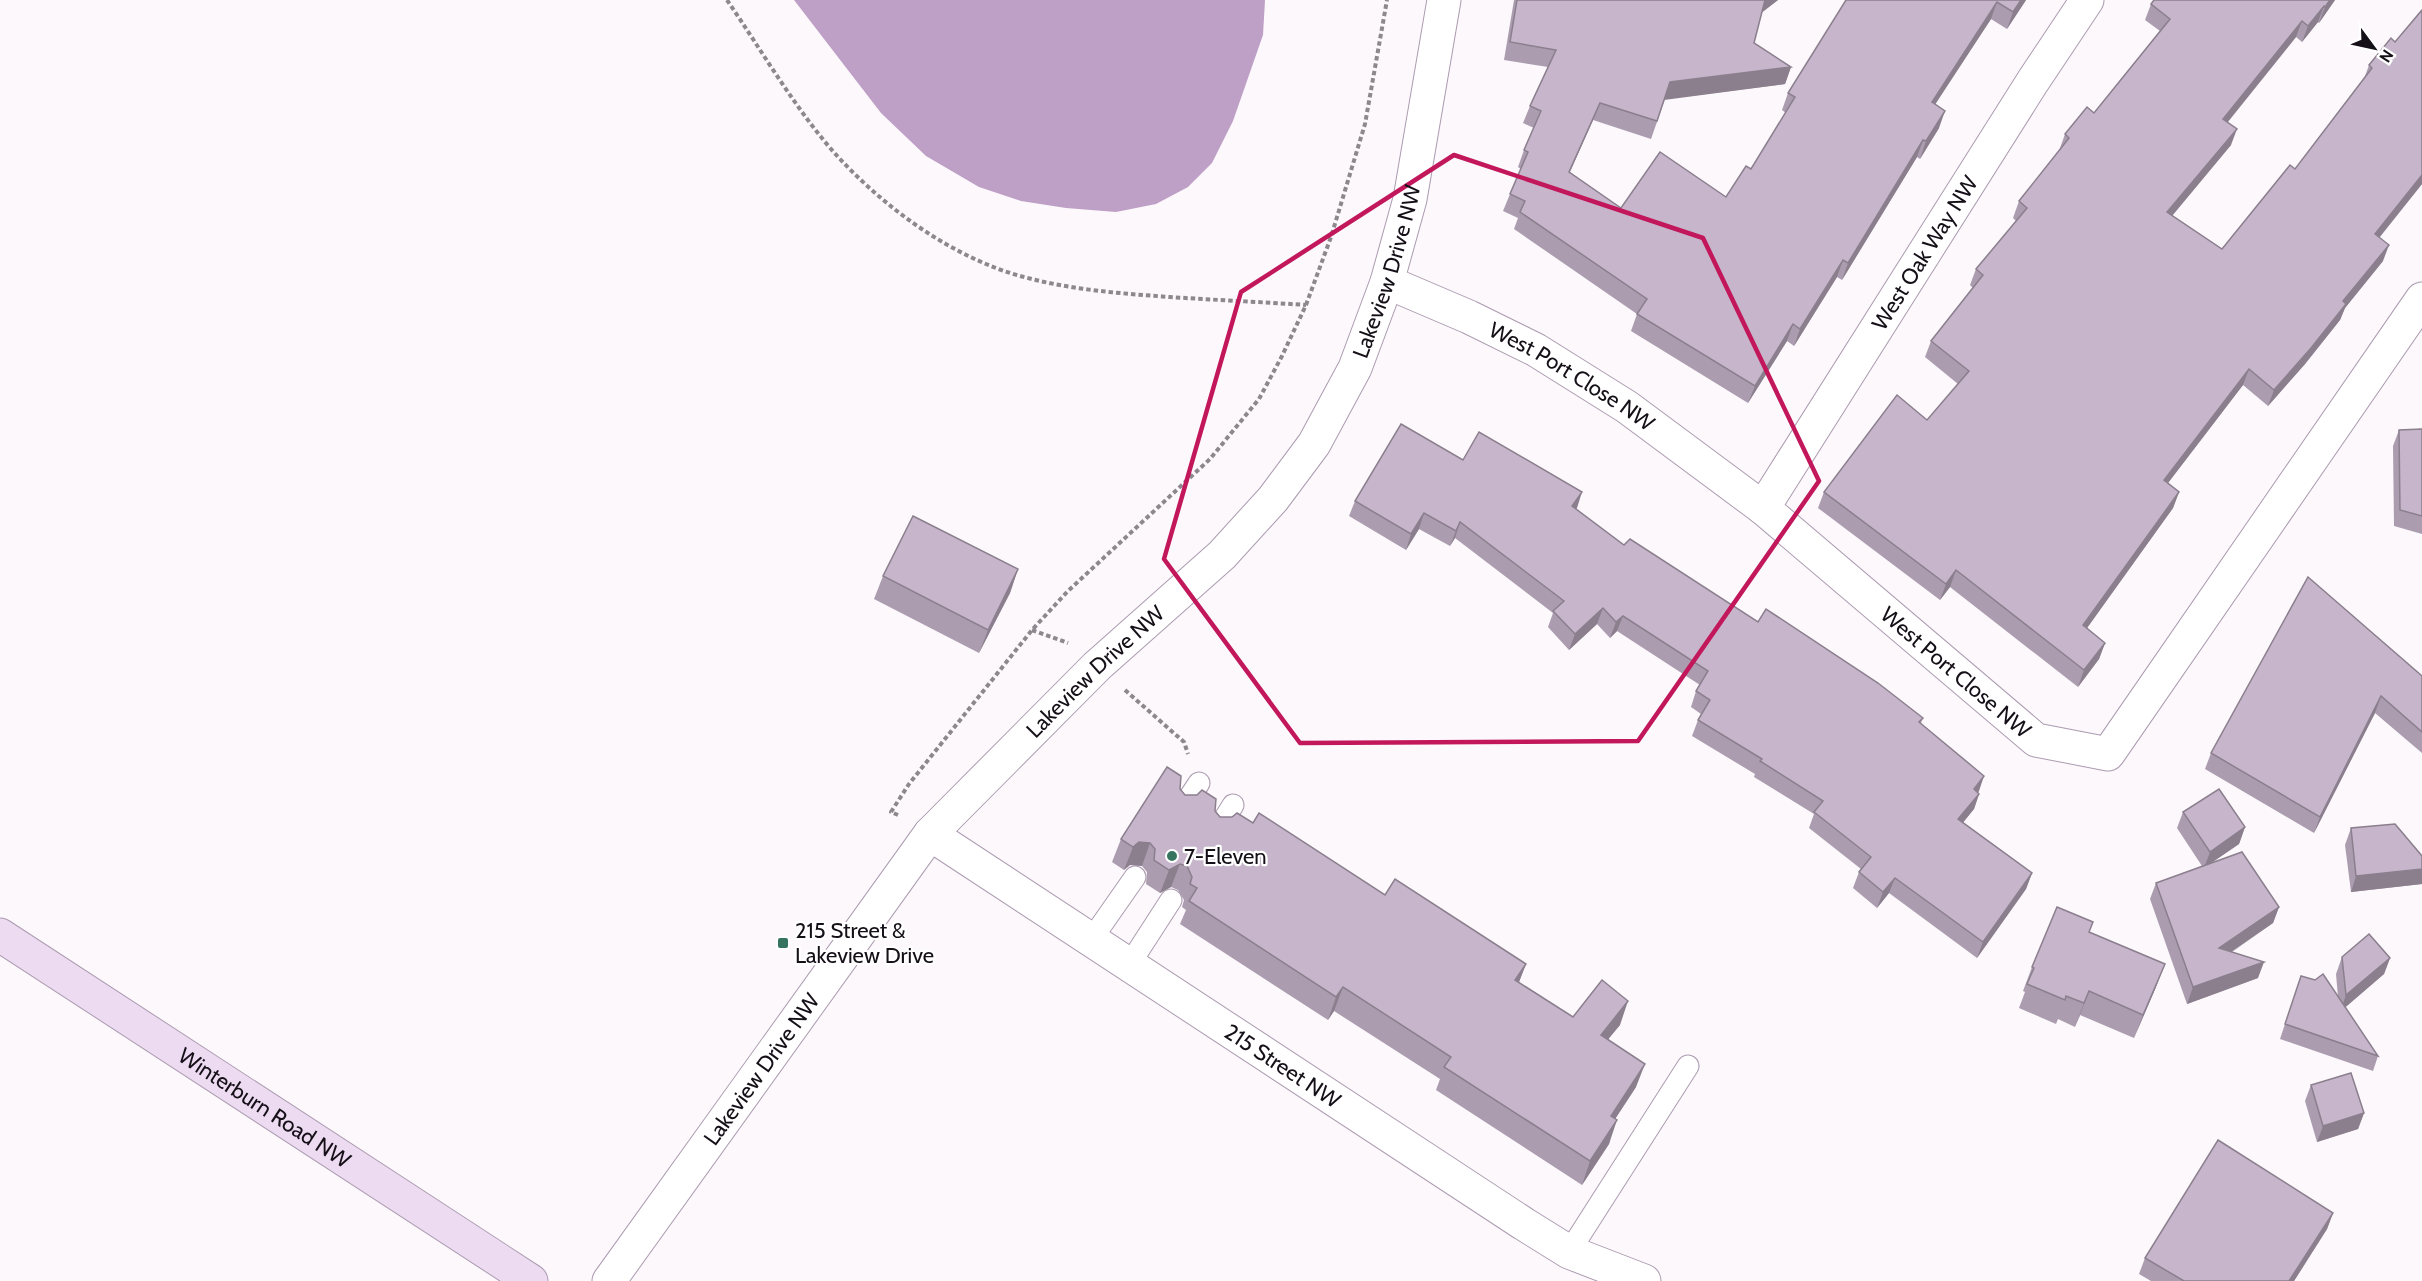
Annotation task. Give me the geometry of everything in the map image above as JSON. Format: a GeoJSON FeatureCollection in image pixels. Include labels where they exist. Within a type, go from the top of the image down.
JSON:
{"type":"FeatureCollection","features":[{"type":"Feature","properties":{"kind":"main road","name":"Winterburn Road NW"},"geometry":{"type":"LineString","coordinates":[[0,935],[531,1281]]}},
{"type":"Feature","properties":{"kind":"street","name":"Lakeview Drive NW"},"geometry":{"type":"LineString","coordinates":[[609,1281],[930,834],[1065,697],[1222,555],[1274,499],[1314,444],[1355,368],[1387,282],[1410,199],[1444,0]]}},
{"type":"Feature","properties":{"kind":"street","name":"West Oak Way NW"},"geometry":{"type":"LineString","coordinates":[[1763,508],[2033,81],[2087,0]]}},
{"type":"Feature","properties":{"kind":"street","name":"West Port Close NW"},"geometry":{"type":"LineString","coordinates":[[1387,282],[1469,317],[1536,350],[1628,406],[1763,508],[2036,740],[2108,754],[2422,299]]}},
{"type":"Feature","properties":{"kind":"street","name":"215 Street NW"},"geometry":{"type":"LineString","coordinates":[[930,834],[1514,1218],[1569,1252],[1644,1281]]}},
{"type":"Feature","properties":{"kind":"lane"},"geometry":{"type":"LineString","coordinates":[[1183,807],[1199,783]]}},
{"type":"Feature","properties":{"kind":"lane"},"geometry":{"type":"LineString","coordinates":[[1218,829],[1233,805]]}},
{"type":"Feature","properties":{"kind":"lane"},"geometry":{"type":"LineString","coordinates":[[1091,940],[1135,877]]}},
{"type":"Feature","properties":{"kind":"lane"},"geometry":{"type":"LineString","coordinates":[[1129,965],[1171,900]]}},
{"type":"Feature","properties":{"kind":"lane"},"geometry":{"type":"LineString","coordinates":[[1569,1252],[1688,1066]]}},
{"type":"Feature","properties":{"kind":"path"},"geometry":{"type":"LineString","coordinates":[[727,0],[809,121],[839,158],[879,197],[914,223],[959,250],[1004,271],[1060,286],[1108,293],[1306,305]]}},
{"type":"Feature","properties":{"kind":"path"},"geometry":{"type":"LineString","coordinates":[[930,834],[891,812],[909,784],[1032,630],[1068,591],[1210,459],[1259,399],[1306,305],[1331,237],[1365,124],[1387,0]]}},
{"type":"Feature","properties":{"kind":"highlighted area"},"geometry":{"type":"Polygon","coordinates":[[[1454,155],[1703,238],[1819,481],[1638,741],[1300,743],[1164,559],[1241,292],[1454,155]]]}},
{"type":"Feature","properties":{"kind":"shaded area"},"geometry":{"type":"Polygon","coordinates":[[[794,0],[1265,0],[1263,35],[1233,121],[1212,163],[1188,187],[1156,204],[1116,212],[1021,201],[979,187],[926,156],[881,113],[794,0]]]}},
{"type":"Feature","properties":{"kind":"building"},"geometry":{"type":"Polygon","coordinates":[[[1517,0],[1765,0],[1754,43],[1791,67],[1670,82],[1657,121],[1600,103],[1569,172],[1621,208],[1660,152],[1726,197],[1746,166],[1751,169],[1795,97],[1788,93],[1846,0],[2021,0],[2013,12],[1997,2],[1932,102],[1945,111],[1926,141],[1923,140],[1848,263],[1843,260],[1800,329],[1793,324],[1755,386],[1637,314],[1647,299],[1520,212],[1525,201],[1510,194],[1528,152],[1524,150],[1541,111],[1530,106],[1556,50],[1510,42],[1517,0]]]}},
{"type":"Feature","properties":{"kind":"building"},"geometry":{"type":"Polygon","coordinates":[[[2154,0],[2330,0],[2308,26],[2302,21],[2223,119],[2237,129],[2167,212],[2222,249],[2290,165],[2295,169],[2372,68],[2369,65],[2391,38],[2395,42],[2422,10],[2422,175],[2375,234],[2389,245],[2343,301],[2346,304],[2311,348],[2274,390],[2249,369],[2164,480],[2179,492],[2083,625],[2105,643],[2084,670],[1956,570],[1946,584],[1824,492],[1897,395],[1927,420],[1969,371],[1931,341],[1983,275],[1976,269],[2027,208],[2019,201],[2069,138],[2065,134],[2087,107],[2094,113],[2170,19],[2151,4],[2154,0]]]}},
{"type":"Feature","properties":{"kind":"building"},"geometry":{"type":"Polygon","coordinates":[[[1401,424],[1463,460],[1479,432],[1582,492],[1572,506],[1624,545],[1630,539],[1758,622],[1766,609],[1878,683],[1923,718],[1919,722],[1984,776],[1974,789],[1979,794],[1958,819],[2032,873],[1983,942],[1895,878],[1883,892],[1859,872],[1871,857],[1814,812],[1823,801],[1760,761],[1762,759],[1698,720],[1710,700],[1696,691],[1708,671],[1623,616],[1616,622],[1603,608],[1575,634],[1553,611],[1564,601],[1460,522],[1456,531],[1424,513],[1411,534],[1355,501],[1401,424]]]}},
{"type":"Feature","properties":{"kind":"building"},"geometry":{"type":"Polygon","coordinates":[[[2422,429],[2422,516],[2400,510],[2399,430],[2422,429]]]}},
{"type":"Feature","properties":{"kind":"building"},"geometry":{"type":"Polygon","coordinates":[[[913,516],[1018,569],[988,630],[883,576],[913,516]]]}},
{"type":"Feature","properties":{"kind":"building"},"geometry":{"type":"Polygon","coordinates":[[[2308,577],[2422,676],[2422,732],[2381,696],[2320,817],[2211,753],[2308,577]]]}},
{"type":"Feature","properties":{"kind":"building"},"geometry":{"type":"Polygon","coordinates":[[[1167,767],[1181,776],[1180,789],[1185,795],[1197,795],[1202,790],[1216,799],[1215,811],[1220,817],[1232,817],[1237,813],[1253,823],[1259,813],[1385,895],[1395,879],[1526,964],[1515,980],[1573,1017],[1602,980],[1628,1001],[1601,1035],[1645,1064],[1611,1116],[1617,1120],[1590,1161],[1444,1067],[1451,1057],[1343,987],[1336,997],[1189,901],[1197,888],[1190,884],[1192,877],[1187,866],[1180,864],[1169,870],[1154,860],[1155,849],[1150,843],[1139,842],[1133,847],[1121,839],[1167,767]]]}},
{"type":"Feature","properties":{"kind":"building"},"geometry":{"type":"Polygon","coordinates":[[[2219,789],[2245,827],[2210,852],[2183,812],[2219,789]]]}},
{"type":"Feature","properties":{"kind":"building"},"geometry":{"type":"Polygon","coordinates":[[[2395,824],[2422,856],[2422,869],[2356,876],[2351,828],[2395,824]]]}},
{"type":"Feature","properties":{"kind":"building"},"geometry":{"type":"Polygon","coordinates":[[[2242,852],[2279,907],[2219,948],[2264,962],[2193,987],[2156,883],[2242,852]]]}},
{"type":"Feature","properties":{"kind":"building"},"geometry":{"type":"Polygon","coordinates":[[[2057,907],[2093,922],[2089,932],[2165,964],[2143,1015],[2089,991],[2084,1003],[2066,996],[2065,1000],[2027,984],[2057,907]]]}},
{"type":"Feature","properties":{"kind":"building"},"geometry":{"type":"Polygon","coordinates":[[[2369,934],[2390,958],[2346,995],[2342,957],[2369,934]]]}},
{"type":"Feature","properties":{"kind":"building"},"geometry":{"type":"Polygon","coordinates":[[[2323,974],[2378,1056],[2285,1024],[2301,976],[2315,980],[2323,974]]]}},
{"type":"Feature","properties":{"kind":"building"},"geometry":{"type":"Polygon","coordinates":[[[2351,1073],[2364,1113],[2323,1126],[2311,1085],[2351,1073]]]}},
{"type":"Feature","properties":{"kind":"building"},"geometry":{"type":"Polygon","coordinates":[[[2218,1140],[2333,1213],[2289,1281],[2184,1281],[2145,1258],[2218,1140]]]}},
{"type":"Feature","properties":{"kind":"place","name":"7-Eleven"},"geometry":{"type":"Point","coordinates":[1172,856]}},
{"type":"Feature","properties":{"kind":"place","name":"215 Street & Lakeview Drive"},"geometry":{"type":"Point","coordinates":[783,943]}}]}
